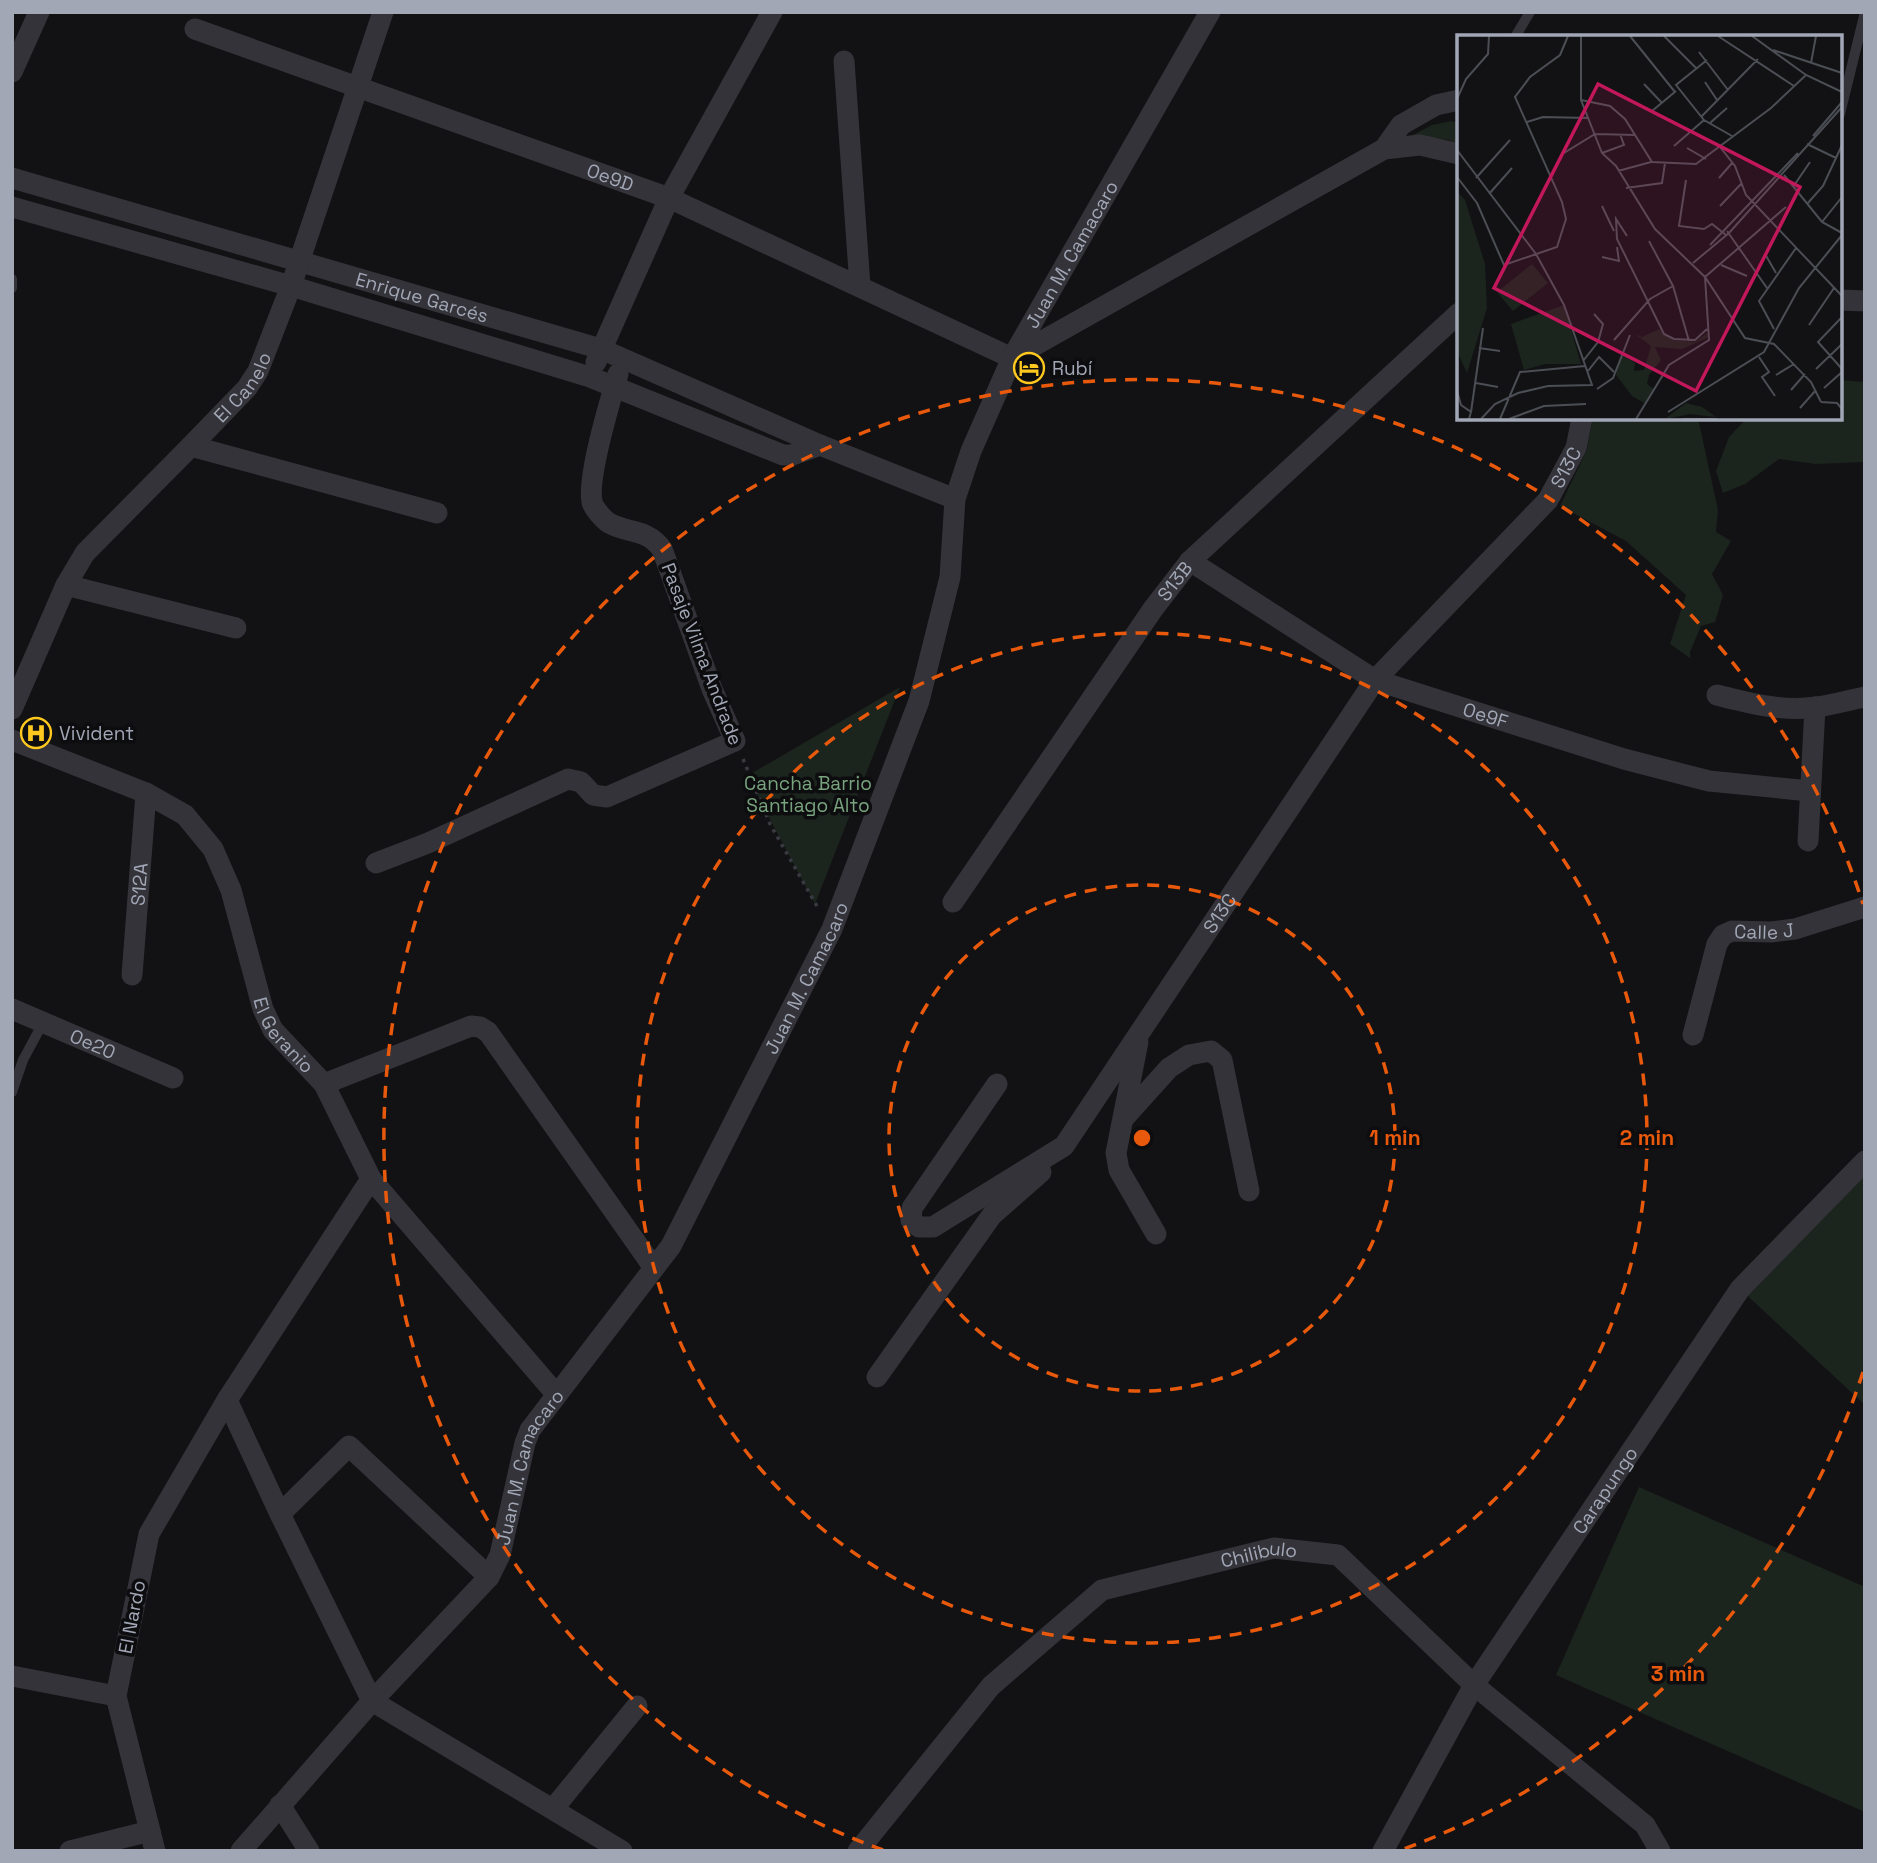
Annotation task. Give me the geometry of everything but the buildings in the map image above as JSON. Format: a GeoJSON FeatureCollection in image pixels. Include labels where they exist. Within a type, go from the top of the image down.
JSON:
{"type":"FeatureCollection","features":[{"type":"Feature","properties":{"kind":"street"},"geometry":{"type":"LineString","coordinates":[[12,72],[17,49],[39,12]]}},
{"type":"Feature","properties":{"kind":"street","name":"El Canelo"},"geometry":{"type":"LineString","coordinates":[[12,709],[66,585],[85,553],[247,388],[258,371],[291,286],[383,12]]}},
{"type":"Feature","properties":{"kind":"street"},"geometry":{"type":"LineString","coordinates":[[590,377],[668,198],[772,12]]}},
{"type":"Feature","properties":{"kind":"street","name":"Juan M. Camacaro"},"geometry":{"type":"LineString","coordinates":[[242,1851],[372,1701],[489,1577],[500,1555],[524,1443],[530,1430],[671,1246],[832,929],[919,701],[950,577],[955,499],[971,451],[1012,358],[1210,12]]}},
{"type":"Feature","properties":{"kind":"street","name":"Oe9D"},"geometry":{"type":"LineString","coordinates":[[195,29],[668,198],[1012,358]]}},
{"type":"Feature","properties":{"kind":"street"},"geometry":{"type":"LineString","coordinates":[[844,61],[860,286]]}},
{"type":"Feature","properties":{"kind":"street"},"geometry":{"type":"LineString","coordinates":[[1384,149],[1401,125],[1437,105],[1457,100]]}},
{"type":"Feature","properties":{"kind":"street"},"geometry":{"type":"LineString","coordinates":[[1012,358],[1384,149],[1420,145],[1457,154]]}},
{"type":"Feature","properties":{"kind":"street","name":"Enrique Garcés"},"geometry":{"type":"LineString","coordinates":[[12,178],[601,349],[820,445],[955,499]]}},
{"type":"Feature","properties":{"kind":"street","name":"Enrique Garcés"},"geometry":{"type":"LineString","coordinates":[[12,207],[291,286],[615,385],[783,455],[820,445]]}},
{"type":"Feature","properties":{"kind":"street"},"geometry":{"type":"LineString","coordinates":[[1842,300],[1865,301]]}},
{"type":"Feature","properties":{"kind":"street","name":"S13B"},"geometry":{"type":"LineString","coordinates":[[953,902],[1153,609],[1190,561],[1457,315]]}},
{"type":"Feature","properties":{"kind":"street","name":"Pasaje Vilma Andrade"},"geometry":{"type":"LineString","coordinates":[[624,359],[591,482],[593,506],[609,523],[641,532],[655,540],[662,549],[712,689],[735,741]]}},
{"type":"Feature","properties":{"kind":"street","name":"S13C"},"geometry":{"type":"LineString","coordinates":[[997,1084],[912,1208],[912,1220],[919,1227],[933,1227],[1064,1146],[1375,680],[1549,500],[1576,448],[1582,420]]}},
{"type":"Feature","properties":{"kind":"street"},"geometry":{"type":"LineString","coordinates":[[191,446],[437,513]]}},
{"type":"Feature","properties":{"kind":"street","name":"Oe9F"},"geometry":{"type":"LineString","coordinates":[[1190,561],[1375,680],[1624,759],[1709,780],[1810,791]]}},
{"type":"Feature","properties":{"kind":"street"},"geometry":{"type":"LineString","coordinates":[[66,585],[236,628]]}},
{"type":"Feature","properties":{"kind":"street"},"geometry":{"type":"LineString","coordinates":[[1717,695],[1792,709],[1865,696]]}},
{"type":"Feature","properties":{"kind":"street"},"geometry":{"type":"LineString","coordinates":[[1808,841],[1815,707]]}},
{"type":"Feature","properties":{"kind":"street","name":"El Geranio"},"geometry":{"type":"LineString","coordinates":[[12,740],[146,793],[185,815],[213,849],[231,890],[263,1009],[273,1030],[324,1084],[371,1180],[556,1394]]}},
{"type":"Feature","properties":{"kind":"street"},"geometry":{"type":"LineString","coordinates":[[376,863],[428,844],[568,779],[582,782],[593,795],[607,797],[735,741]]}},
{"type":"Feature","properties":{"kind":"street","name":"S12A"},"geometry":{"type":"LineString","coordinates":[[132,975],[146,793]]}},
{"type":"Feature","properties":{"kind":"street","name":"Calle J"},"geometry":{"type":"LineString","coordinates":[[1693,1035],[1717,944],[1732,930],[1770,932],[1795,929],[1865,907]]}},
{"type":"Feature","properties":{"kind":"street","name":"Oe20"},"geometry":{"type":"LineString","coordinates":[[12,1009],[173,1078]]}},
{"type":"Feature","properties":{"kind":"street"},"geometry":{"type":"LineString","coordinates":[[324,1084],[471,1026],[480,1027],[488,1032],[654,1268]]}},
{"type":"Feature","properties":{"kind":"street"},"geometry":{"type":"LineString","coordinates":[[1140,1032],[1116,1153],[1119,1170],[1156,1234]]}},
{"type":"Feature","properties":{"kind":"street"},"geometry":{"type":"LineString","coordinates":[[1124,1118],[1170,1068],[1189,1055],[1211,1051],[1222,1060],[1249,1191]]}},
{"type":"Feature","properties":{"kind":"street"},"geometry":{"type":"LineString","coordinates":[[877,1377],[992,1215],[1044,1169],[1064,1146]]}},
{"type":"Feature","properties":{"kind":"street","name":"Carapungo"},"geometry":{"type":"LineString","coordinates":[[1383,1851],[1474,1685],[1740,1289],[1865,1161]]}},
{"type":"Feature","properties":{"kind":"street"},"geometry":{"type":"LineString","coordinates":[[371,1180],[227,1400],[279,1514],[372,1701],[622,1851]]}},
{"type":"Feature","properties":{"kind":"street","name":"El Nardo"},"geometry":{"type":"LineString","coordinates":[[152,1841],[116,1696],[149,1534],[227,1400]]}},
{"type":"Feature","properties":{"kind":"street"},"geometry":{"type":"LineString","coordinates":[[279,1514],[349,1446],[489,1577]]}},
{"type":"Feature","properties":{"kind":"street","name":"Chilibulo"},"geometry":{"type":"LineString","coordinates":[[858,1851],[991,1686],[1102,1590],[1274,1548],[1338,1555],[1474,1685],[1645,1825],[1660,1851]]}},
{"type":"Feature","properties":{"kind":"street"},"geometry":{"type":"LineString","coordinates":[[12,1675],[116,1696]]}},
{"type":"Feature","properties":{"kind":"street"},"geometry":{"type":"LineString","coordinates":[[553,1809],[637,1706]]}},
{"type":"Feature","properties":{"kind":"street"},"geometry":{"type":"LineString","coordinates":[[280,1805],[309,1851]]}},
{"type":"Feature","properties":{"kind":"street"},"geometry":{"type":"LineString","coordinates":[[69,1851],[152,1841]]}},
{"type":"Feature","properties":{"kind":"lane"},"geometry":{"type":"LineString","coordinates":[[1516,35],[1530,12]]}},
{"type":"Feature","properties":{"kind":"lane"},"geometry":{"type":"LineString","coordinates":[[1842,106],[1865,12]]}},
{"type":"Feature","properties":{"kind":"lane"},"geometry":{"type":"LineString","coordinates":[[12,279],[12,288]]}},
{"type":"Feature","properties":{"kind":"lane"},"geometry":{"type":"LineString","coordinates":[[12,1092],[23,1060],[44,1021]]}},
{"type":"Feature","properties":{"kind":"path","name":"Pasaje Vilma Andrade"},"geometry":{"type":"LineString","coordinates":[[735,741],[770,824],[832,929]]}},
{"type":"Feature","properties":{"kind":"green space"},"geometry":{"type":"Polygon","coordinates":[[[1457,122],[1457,144],[1449,140],[1411,136],[1432,125],[1457,122]]]}},
{"type":"Feature","properties":{"kind":"green space"},"geometry":{"type":"Polygon","coordinates":[[[1842,380],[1865,382],[1865,462],[1816,464],[1779,459],[1745,484],[1723,493],[1716,471],[1729,437],[1745,420],[1842,420],[1842,380]]]}},
{"type":"Feature","properties":{"kind":"green space"},"geometry":{"type":"Polygon","coordinates":[[[1593,420],[1698,420],[1718,510],[1716,532],[1731,541],[1712,574],[1723,595],[1715,622],[1701,626],[1690,658],[1670,644],[1686,595],[1626,541],[1560,506],[1586,452],[1593,420]]]}},
{"type":"Feature","properties":{"kind":"green space","name":"Cancha Barrio Santiago Alto"},"geometry":{"type":"Polygon","coordinates":[[[900,687],[815,904],[747,776],[900,687]]]}},
{"type":"Feature","properties":{"kind":"green space"},"geometry":{"type":"Polygon","coordinates":[[[1865,1171],[1865,1405],[1740,1289],[1865,1171]]]}},
{"type":"Feature","properties":{"kind":"green space"},"geometry":{"type":"Polygon","coordinates":[[[1639,1487],[1865,1587],[1865,1812],[1556,1675],[1639,1487]]]}},
{"type":"Feature","properties":{"kind":"place","name":"Rubí"},"geometry":{"type":"Point","coordinates":[1029,368]}},
{"type":"Feature","properties":{"kind":"place","name":"Vivident"},"geometry":{"type":"Point","coordinates":[36,733]}}]}
